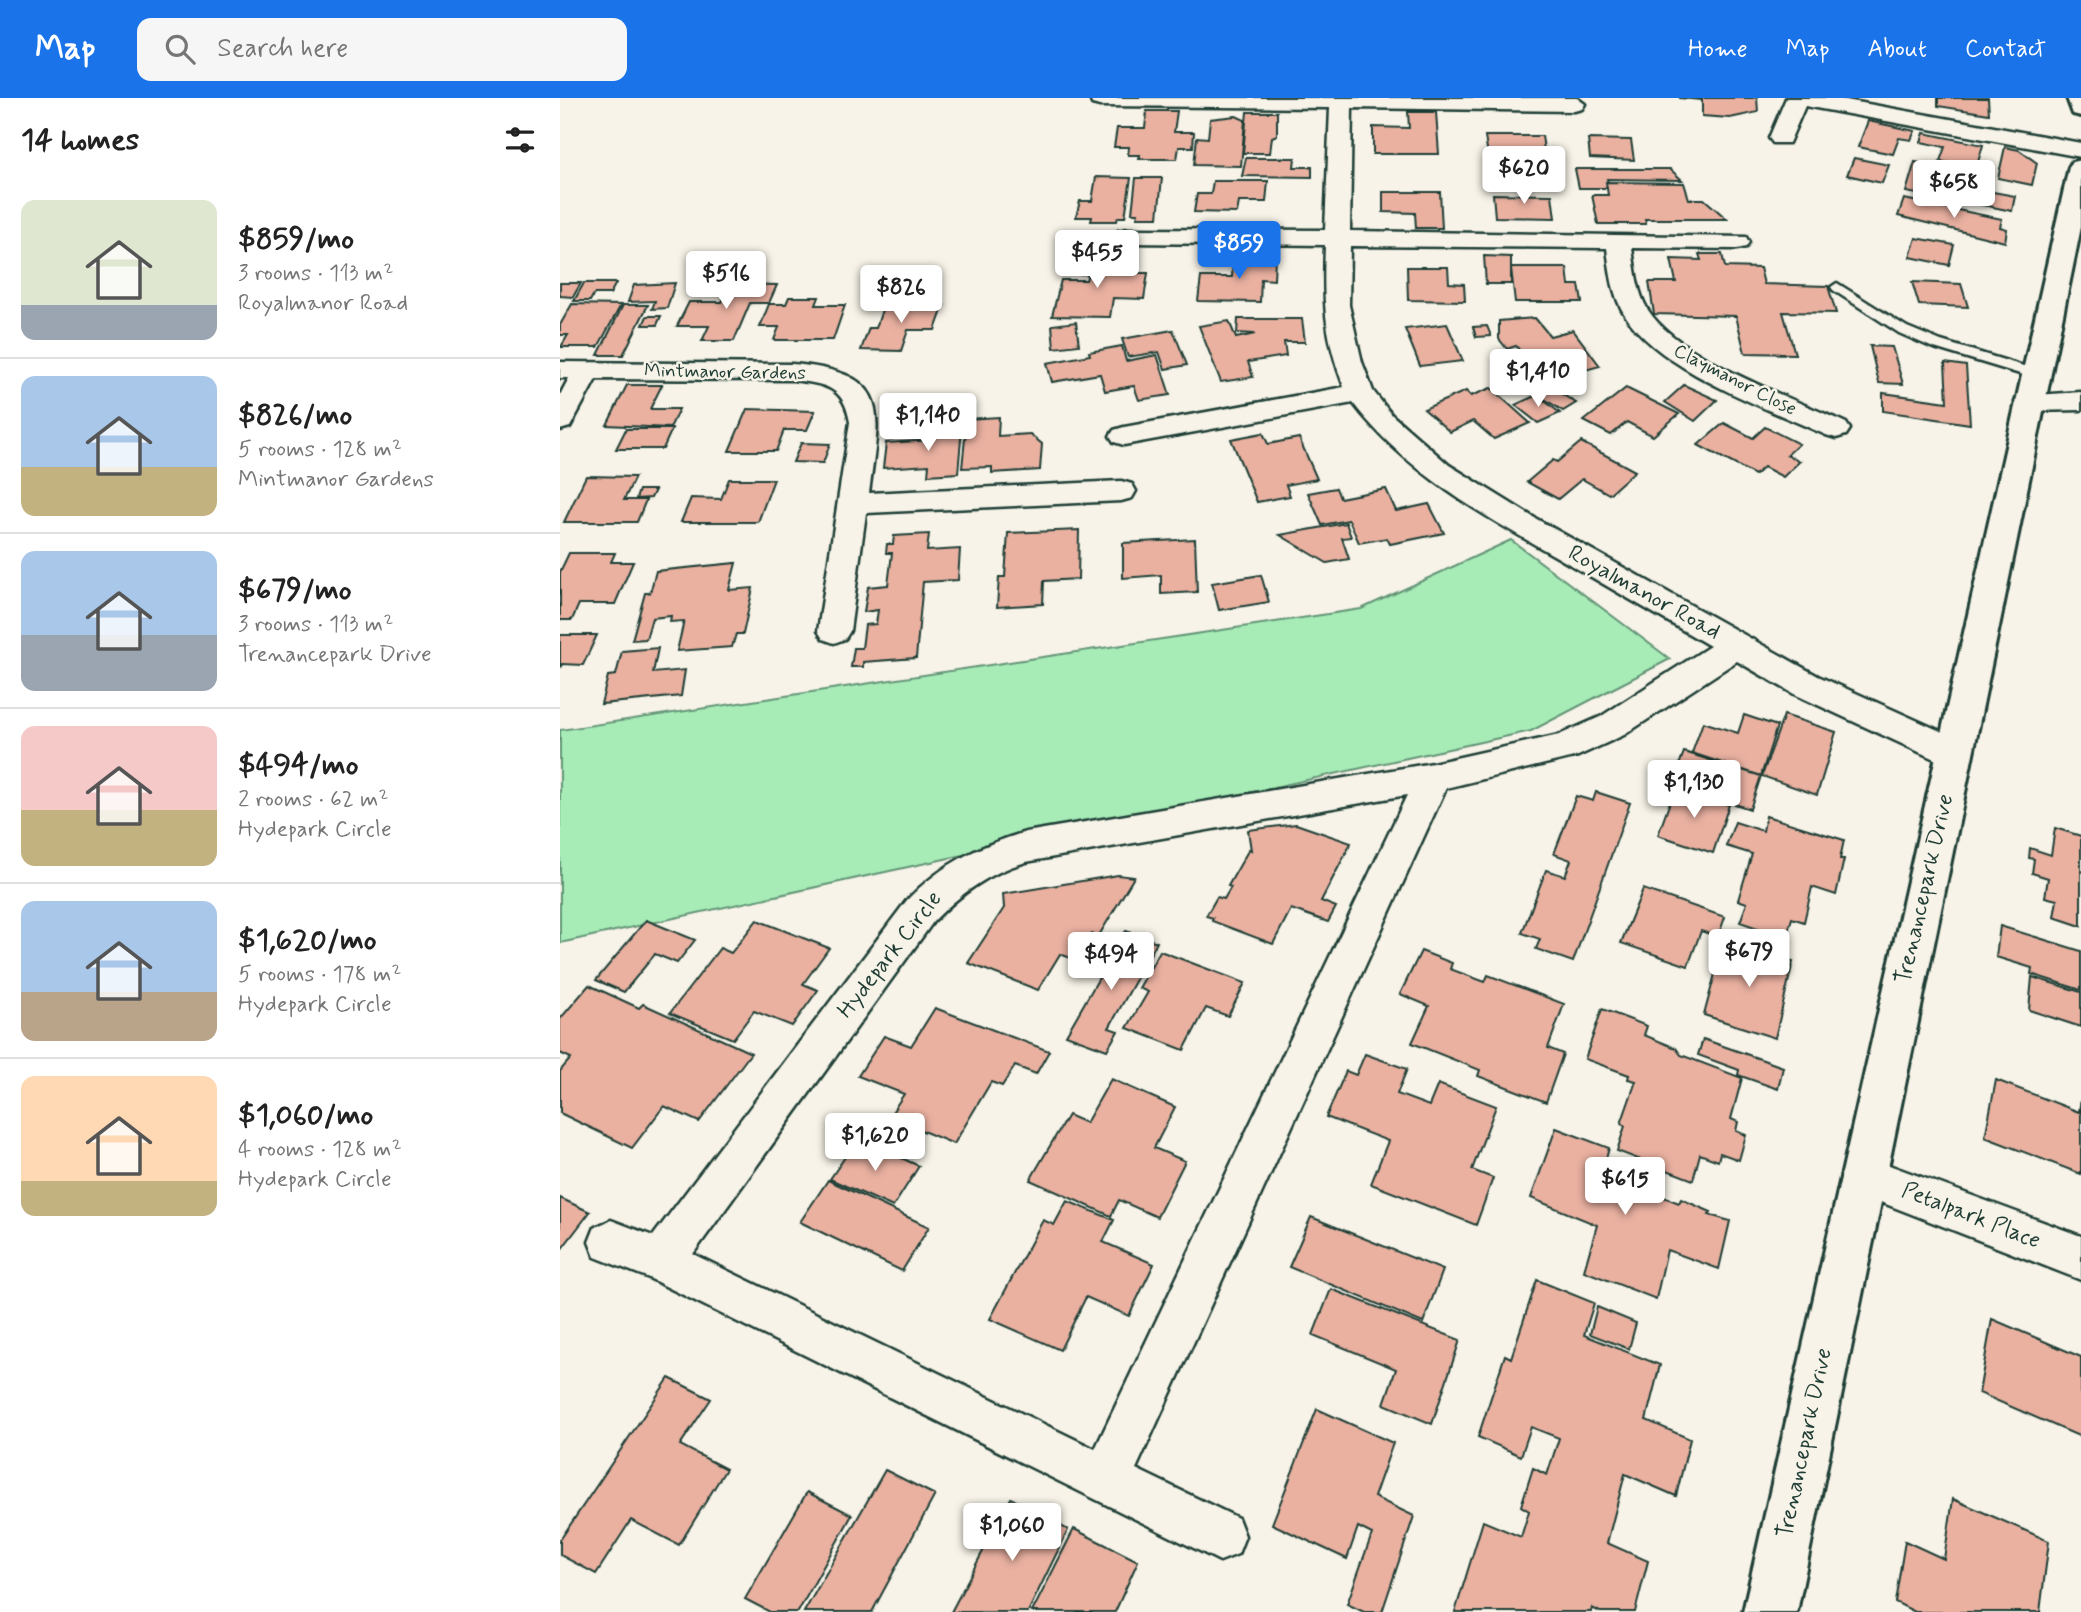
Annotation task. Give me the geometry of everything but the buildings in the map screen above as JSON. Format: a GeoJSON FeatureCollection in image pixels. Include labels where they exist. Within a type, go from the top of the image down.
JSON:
{"type":"FeatureCollection","features":[{"type":"Feature","properties":{"kind":"street"},"geometry":{"type":"LineString","coordinates":[[1781,138],[1797,98],[2081,150]]}},
{"type":"Feature","properties":{"kind":"street"},"geometry":{"type":"LineString","coordinates":[[2079,98],[2081,109]]}},
{"type":"Feature","properties":{"kind":"street"},"geometry":{"type":"LineString","coordinates":[[1100,99],[1574,104]]}},
{"type":"Feature","properties":{"kind":"street","name":"Royalmanor Road"},"geometry":{"type":"LineString","coordinates":[[1341,100],[1336,305],[1339,330],[1360,393],[1382,421],[1439,472],[1522,524],[1806,685],[1955,753]]}},
{"type":"Feature","properties":{"kind":"street","name":"Trenancepark Drive"},"geometry":{"type":"LineString","coordinates":[[1770,1612],[2081,167]]}},
{"type":"Feature","properties":{"kind":"street"},"geometry":{"type":"LineString","coordinates":[[1127,236],[1737,242]]}},
{"type":"Feature","properties":{"kind":"street","name":"Claymanor Close"},"geometry":{"type":"LineString","coordinates":[[1618,241],[1627,292],[1637,315],[1654,336],[1698,363],[1836,429]]}},
{"type":"Feature","properties":{"kind":"street"},"geometry":{"type":"LineString","coordinates":[[560,421],[574,370]]}},
{"type":"Feature","properties":{"kind":"street","name":"Mintmanor Gardens"},"geometry":{"type":"LineString","coordinates":[[574,370],[818,374],[838,380],[858,397],[863,408],[864,422],[850,504],[834,631]]}},
{"type":"Feature","properties":{"kind":"street"},"geometry":{"type":"LineString","coordinates":[[2032,388],[2081,401]]}},
{"type":"Feature","properties":{"kind":"street"},"geometry":{"type":"LineString","coordinates":[[1124,436],[1360,393]]}},
{"type":"Feature","properties":{"kind":"street"},"geometry":{"type":"LineString","coordinates":[[850,504],[1121,491]]}},
{"type":"Feature","properties":{"kind":"street","name":"Hydepark Circle"},"geometry":{"type":"LineString","coordinates":[[661,1261],[920,911],[945,884],[970,867],[990,857],[1027,847],[1433,777],[1529,757],[1590,738],[1736,645]]}},
{"type":"Feature","properties":{"kind":"street"},"geometry":{"type":"LineString","coordinates":[[1106,1480],[1433,777]]}},
{"type":"Feature","properties":{"kind":"street","name":"Petalpark Place"},"geometry":{"type":"LineString","coordinates":[[1862,1175],[2081,1258]]}},
{"type":"Feature","properties":{"kind":"street"},"geometry":{"type":"LineString","coordinates":[[611,1242],[661,1261],[1220,1536]]}},
{"type":"Feature","properties":{"kind":"lane"},"geometry":{"type":"LineString","coordinates":[[1837,286],[1903,330],[2032,388]]}},
{"type":"Feature","properties":{"kind":"green space"},"geometry":{"type":"Polygon","coordinates":[[[1511,540],[1670,659],[1531,731],[560,943],[560,730],[1361,609],[1511,540]]]}}]}
